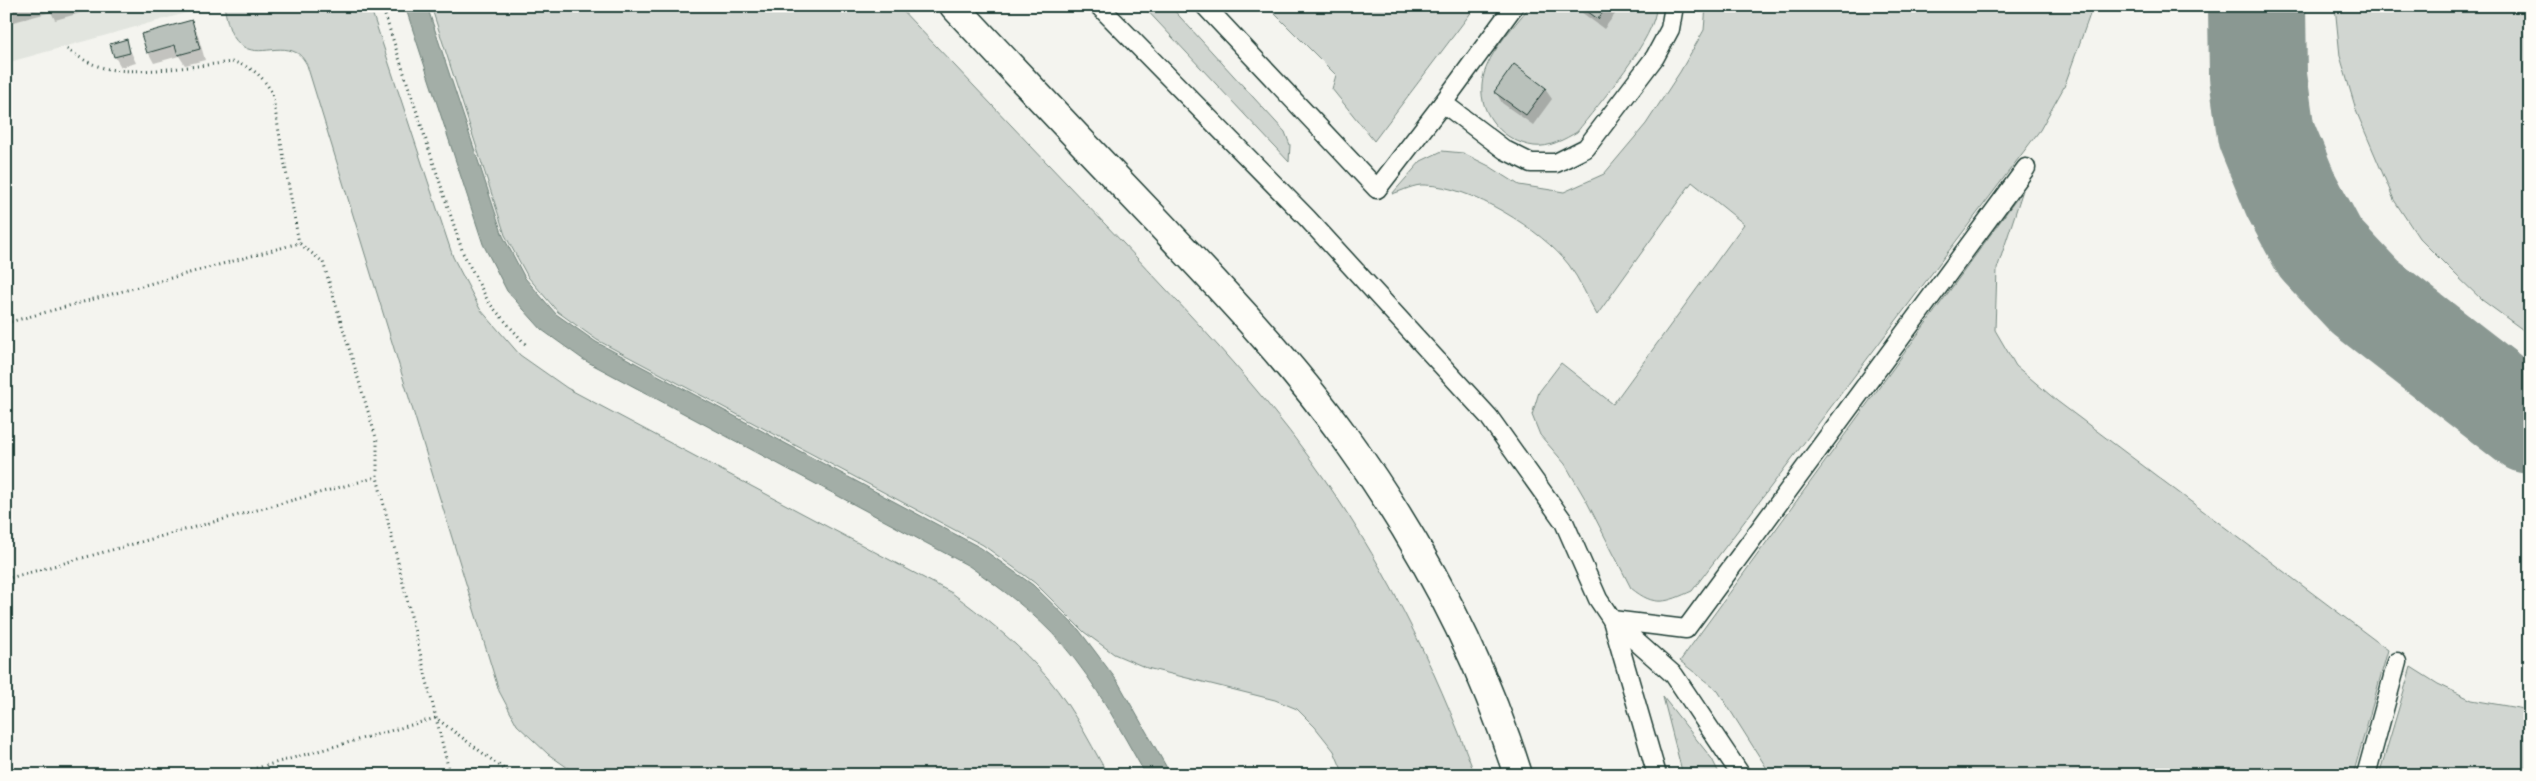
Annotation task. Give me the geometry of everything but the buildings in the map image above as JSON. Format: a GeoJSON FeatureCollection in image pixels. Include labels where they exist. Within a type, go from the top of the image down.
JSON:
{"type":"FeatureCollection","features":[{"type":"Feature","properties":{"kind":"street"},"geometry":{"type":"LineString","coordinates":[[954,6],[1262,333],[1344,436],[1384,495],[1442,595],[1494,708],[1518,775]]}},
{"type":"Feature","properties":{"kind":"lane"},"geometry":{"type":"LineString","coordinates":[[1099,6],[1307,218],[1489,417],[1564,522],[1598,599],[1612,620],[1674,675],[1741,775]]}},
{"type":"Feature","properties":{"kind":"lane"},"geometry":{"type":"LineString","coordinates":[[1205,6],[1377,189],[1514,6]]}},
{"type":"Feature","properties":{"kind":"lane"},"geometry":{"type":"LineString","coordinates":[[1443,103],[1505,150],[1531,163],[1556,163],[1586,148],[1655,56],[1670,29],[1674,6]]}},
{"type":"Feature","properties":{"kind":"lane"},"geometry":{"type":"LineString","coordinates":[[1612,620],[1686,629],[2026,168]]}},
{"type":"Feature","properties":{"kind":"lane"},"geometry":{"type":"LineString","coordinates":[[1612,620],[1657,775]]}},
{"type":"Feature","properties":{"kind":"lane"},"geometry":{"type":"LineString","coordinates":[[2366,775],[2397,662]]}},
{"type":"Feature","properties":{"kind":"path"},"geometry":{"type":"LineString","coordinates":[[382,6],[463,253],[489,303],[527,346]]}},
{"type":"Feature","properties":{"kind":"path"},"geometry":{"type":"LineString","coordinates":[[67,48],[84,60],[103,68],[123,71],[234,62],[250,67],[264,78],[272,93],[299,243],[323,262],[377,441],[377,477],[450,775]]}},
{"type":"Feature","properties":{"kind":"path"},"geometry":{"type":"LineString","coordinates":[[6,323],[299,243]]}},
{"type":"Feature","properties":{"kind":"path"},"geometry":{"type":"LineString","coordinates":[[6,579],[377,477]]}},
{"type":"Feature","properties":{"kind":"path"},"geometry":{"type":"LineString","coordinates":[[232,775],[436,718]]}},
{"type":"Feature","properties":{"kind":"path"},"geometry":{"type":"LineString","coordinates":[[436,718],[512,775]]}},
{"type":"Feature","properties":{"kind":"shaded area"},"geometry":{"type":"Polygon","coordinates":[[[6,6],[211,6],[6,63],[6,6]]]}},
{"type":"Feature","properties":{"kind":"shaded area"},"geometry":{"type":"Polygon","coordinates":[[[224,6],[370,6],[453,257],[480,309],[520,355],[567,388],[952,593],[1007,637],[1048,678],[1076,718],[1108,775],[578,775],[548,754],[517,725],[499,691],[307,65],[303,58],[289,50],[255,51],[240,44],[231,33],[224,6]]]}},
{"type":"Feature","properties":{"kind":"shaded area"},"geometry":{"type":"Polygon","coordinates":[[[405,6],[427,6],[503,236],[525,278],[556,314],[596,342],[981,548],[1033,585],[1079,630],[1118,682],[1171,775],[1146,775],[1087,675],[1063,645],[1007,593],[969,566],[584,360],[542,330],[507,291],[483,244],[405,6]]]}},
{"type":"Feature","properties":{"kind":"shaded area"},"geometry":{"type":"Polygon","coordinates":[[[431,6],[898,6],[1196,322],[1290,431],[1360,534],[1404,612],[1442,692],[1475,775],[1341,775],[1342,770],[1334,751],[1315,727],[1297,709],[1275,700],[1147,668],[1114,654],[1084,632],[1035,583],[983,545],[597,340],[558,312],[528,277],[505,235],[431,6]]]}},
{"type":"Feature","properties":{"kind":"shaded area"},"geometry":{"type":"Polygon","coordinates":[[[1143,6],[1170,6],[1285,132],[1290,145],[1289,162],[1143,6]]]}},
{"type":"Feature","properties":{"kind":"shaded area"},"geometry":{"type":"Polygon","coordinates":[[[1267,6],[1476,6],[1374,141],[1332,89],[1336,75],[1267,6]]]}},
{"type":"Feature","properties":{"kind":"shaded area"},"geometry":{"type":"Polygon","coordinates":[[[1530,6],[1656,6],[1654,19],[1637,52],[1577,132],[1545,146],[1523,143],[1504,133],[1489,116],[1482,96],[1484,74],[1488,64],[1500,43],[1530,6]]]}},
{"type":"Feature","properties":{"kind":"shaded area"},"geometry":{"type":"Polygon","coordinates":[[[1706,6],[2093,6],[2064,87],[2040,130],[1692,591],[1668,600],[1654,601],[1631,588],[1587,502],[1565,464],[1540,435],[1532,415],[1539,392],[1561,363],[1613,404],[1744,224],[1692,182],[1597,315],[1573,271],[1557,251],[1541,237],[1504,212],[1483,201],[1443,187],[1421,185],[1392,194],[1421,161],[1442,151],[1463,153],[1489,166],[1519,185],[1564,192],[1604,174],[1646,124],[1680,72],[1704,30],[1706,6]]]}},
{"type":"Feature","properties":{"kind":"shaded area"},"geometry":{"type":"Polygon","coordinates":[[[2335,6],[2530,6],[2530,335],[2482,300],[2455,274],[2419,238],[2394,200],[2357,113],[2340,56],[2335,6]]]}},
{"type":"Feature","properties":{"kind":"shaded area"},"geometry":{"type":"Polygon","coordinates":[[[2023,190],[1997,269],[1995,330],[2016,366],[2057,401],[2388,650],[2353,775],[1771,775],[1718,691],[1680,661],[2023,190]]]}},
{"type":"Feature","properties":{"kind":"shaded area"},"geometry":{"type":"Polygon","coordinates":[[[2411,667],[2438,684],[2472,700],[2530,710],[2530,775],[2379,775],[2411,667]]]}},
{"type":"Feature","properties":{"kind":"shaded area"},"geometry":{"type":"Polygon","coordinates":[[[1663,697],[1712,759],[1720,775],[1683,775],[1663,697]]]}},
{"type":"Feature","properties":{"kind":"taxiway"},"geometry":{"type":"LineString","coordinates":[[2257,6],[2258,76],[2266,134],[2291,195],[2320,249],[2365,297],[2530,425]]}}]}
